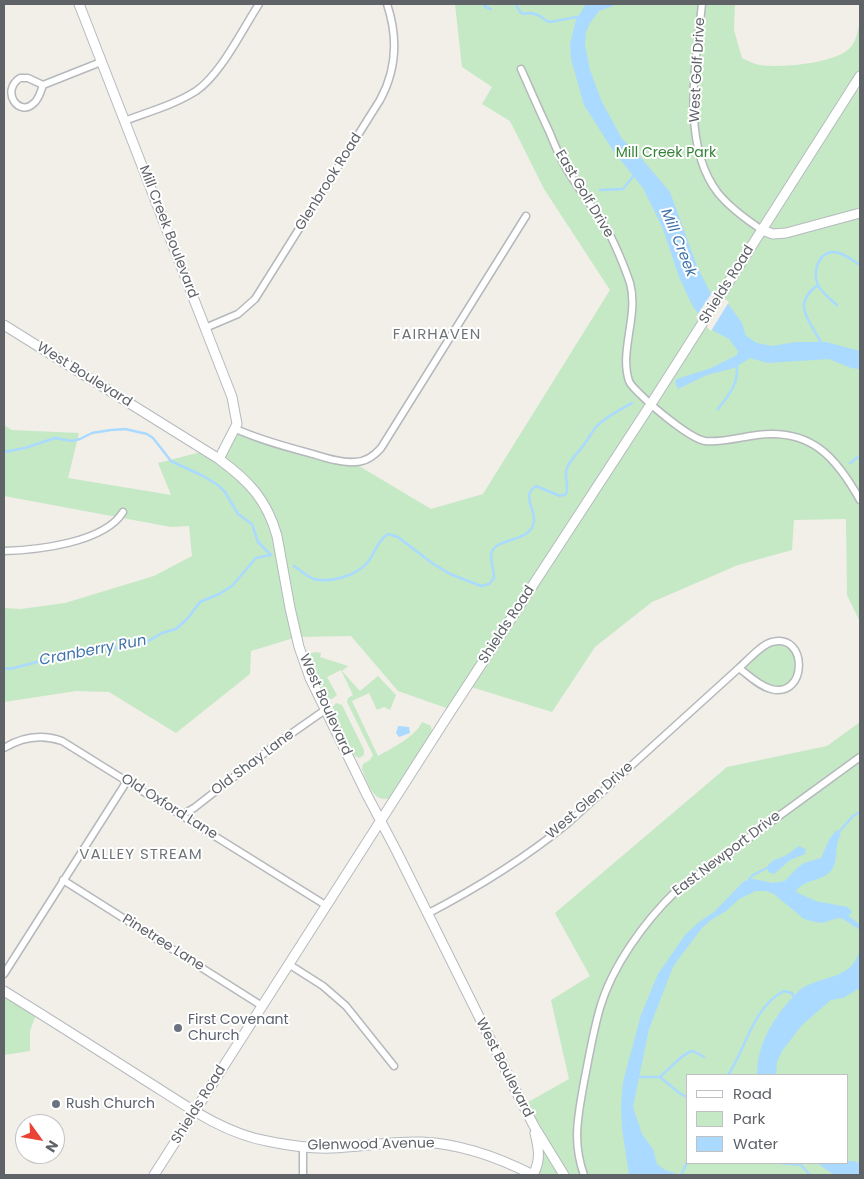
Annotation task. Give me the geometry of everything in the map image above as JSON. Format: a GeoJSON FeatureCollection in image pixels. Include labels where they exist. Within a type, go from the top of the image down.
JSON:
{"type":"FeatureCollection","features":[{"type":"Feature","properties":{"kind":"street","name":"Mill Creek Boulevard"},"geometry":{"type":"LineString","coordinates":[[79,4],[232,397],[237,424],[236,429]]}},
{"type":"Feature","properties":{"kind":"street"},"geometry":{"type":"LineString","coordinates":[[124,120],[180,100],[203,85],[222,64],[259,4]]}},
{"type":"Feature","properties":{"kind":"street","name":"Glenbrook Road"},"geometry":{"type":"LineString","coordinates":[[205,328],[238,314],[255,299],[380,100],[392,72],[395,49],[393,27],[387,4]]}},
{"type":"Feature","properties":{"kind":"street","name":"West Golf Drive"},"geometry":{"type":"LineString","coordinates":[[702,4],[694,103],[699,154],[706,175],[719,194],[747,220],[762,230]]}},
{"type":"Feature","properties":{"kind":"street"},"geometry":{"type":"LineString","coordinates":[[43,85],[38,98],[32,106],[22,107],[10,98],[9,90],[11,84],[20,78],[28,78],[43,85],[101,62]]}},
{"type":"Feature","properties":{"kind":"street","name":"East Golf Drive"},"geometry":{"type":"LineString","coordinates":[[521,68],[562,161],[607,230],[630,283],[632,318],[627,355],[627,371],[630,383],[651,404]]}},
{"type":"Feature","properties":{"kind":"street","name":"Shields Road"},"geometry":{"type":"LineString","coordinates":[[154,1175],[725,289],[860,76]]}},
{"type":"Feature","properties":{"kind":"street"},"geometry":{"type":"LineString","coordinates":[[762,230],[773,234],[786,233],[860,213]]}},
{"type":"Feature","properties":{"kind":"street"},"geometry":{"type":"LineString","coordinates":[[219,459],[236,429],[252,436],[330,459],[354,463],[361,462],[375,454],[381,448],[526,216]]}},
{"type":"Feature","properties":{"kind":"street","name":"West Boulevard"},"geometry":{"type":"LineString","coordinates":[[4,325],[219,459],[253,488],[268,509],[277,536],[290,608],[310,678],[534,1126],[564,1175]]}},
{"type":"Feature","properties":{"kind":"street"},"geometry":{"type":"LineString","coordinates":[[651,404],[687,433],[704,441],[777,434],[798,437],[809,441],[817,445],[834,460],[860,500]]}},
{"type":"Feature","properties":{"kind":"street"},"geometry":{"type":"LineString","coordinates":[[4,552],[35,550],[82,538],[115,522],[123,512]]}},
{"type":"Feature","properties":{"kind":"street","name":"West Glen Drive"},"geometry":{"type":"LineString","coordinates":[[427,914],[499,874],[546,841],[568,823],[739,668],[767,644],[773,641],[780,641],[790,645],[796,651],[800,664],[798,675],[793,683],[788,687],[776,690],[766,687],[739,668]]}},
{"type":"Feature","properties":{"kind":"street","name":"Old Shay Lane"},"geometry":{"type":"LineString","coordinates":[[182,815],[325,710]]}},
{"type":"Feature","properties":{"kind":"street","name":"Old Oxford Lane"},"geometry":{"type":"LineString","coordinates":[[4,748],[28,738],[41,736],[55,738],[70,745],[326,906]]}},
{"type":"Feature","properties":{"kind":"street","name":"East Newport Drive"},"geometry":{"type":"LineString","coordinates":[[584,1175],[577,1152],[576,1127],[595,1025],[606,992],[630,947],[655,913],[676,891],[860,757]]}},
{"type":"Feature","properties":{"kind":"street"},"geometry":{"type":"LineString","coordinates":[[4,974],[127,780]]}},
{"type":"Feature","properties":{"kind":"street","name":"Pinetree Lane"},"geometry":{"type":"LineString","coordinates":[[63,880],[262,1006]]}},
{"type":"Feature","properties":{"kind":"street"},"geometry":{"type":"LineString","coordinates":[[290,965],[323,986],[346,1006],[394,1066]]}},
{"type":"Feature","properties":{"kind":"street","name":"Glenwood Avenue"},"geometry":{"type":"LineString","coordinates":[[4,991],[195,1110],[219,1124],[241,1133],[265,1141],[329,1148],[399,1142],[441,1144],[489,1155],[533,1175]]}},
{"type":"Feature","properties":{"kind":"street","name":"West Boulevard"},"geometry":{"type":"LineString","coordinates":[[533,1175],[538,1163],[539,1151],[534,1126]]}},
{"type":"Feature","properties":{"kind":"street"},"geometry":{"type":"LineString","coordinates":[[303,1146],[303,1175]]}},
{"type":"Feature","properties":{"kind":"green space","name":"Mill Creek Park"},"geometry":{"type":"Polygon","coordinates":[[[455,4],[735,4],[734,30],[742,58],[756,64],[769,66],[807,64],[832,58],[842,53],[850,48],[854,42],[860,20],[860,76],[853,87],[860,91],[860,622],[847,595],[846,519],[794,520],[792,550],[738,565],[652,602],[595,647],[552,712],[468,686],[452,710],[398,691],[351,636],[297,637],[251,651],[250,674],[176,733],[109,692],[76,691],[4,702],[4,608],[21,609],[65,603],[154,576],[192,556],[189,526],[171,527],[4,496],[4,425],[12,430],[79,433],[68,478],[171,495],[158,463],[205,451],[219,459],[236,429],[354,463],[431,509],[483,494],[610,290],[544,189],[510,121],[482,104],[492,87],[462,67],[455,4]]]}},
{"type":"Feature","properties":{"kind":"green space"},"geometry":{"type":"Polygon","coordinates":[[[785,642],[799,657],[793,683],[772,689],[739,668],[767,644],[785,642]]]}},
{"type":"Feature","properties":{"kind":"green space"},"geometry":{"type":"Polygon","coordinates":[[[311,653],[321,653],[320,657],[348,666],[342,671],[360,691],[378,676],[396,695],[390,710],[384,707],[377,710],[369,693],[352,701],[378,756],[409,737],[422,722],[431,726],[432,734],[390,798],[379,798],[375,795],[362,769],[363,764],[370,760],[373,755],[347,702],[348,698],[353,695],[341,670],[327,677],[337,695],[332,699],[326,698],[308,659],[311,653]]]}},
{"type":"Feature","properties":{"kind":"green space"},"geometry":{"type":"Polygon","coordinates":[[[336,703],[342,705],[364,750],[364,755],[359,758],[354,755],[331,709],[336,703]]]}},
{"type":"Feature","properties":{"kind":"green space"},"geometry":{"type":"Polygon","coordinates":[[[860,722],[860,1175],[533,1175],[539,1151],[523,1105],[569,1079],[551,1000],[590,976],[555,913],[727,767],[827,746],[860,722]]]}},
{"type":"Feature","properties":{"kind":"green space"},"geometry":{"type":"Polygon","coordinates":[[[4,993],[37,1012],[30,1031],[30,1051],[4,1055],[4,993]]]}},
{"type":"Feature","properties":{"kind":"water","name":"Mill Creek"},"geometry":{"type":"Polygon","coordinates":[[[586,4],[618,4],[599,11],[586,32],[585,45],[590,70],[602,102],[622,139],[635,151],[670,192],[697,266],[710,292],[729,305],[742,323],[746,336],[757,343],[772,346],[796,342],[826,342],[860,351],[860,369],[851,368],[829,359],[768,363],[750,358],[734,368],[707,375],[678,389],[675,382],[677,379],[711,368],[737,355],[738,351],[729,339],[714,331],[704,322],[692,305],[679,277],[663,229],[643,188],[614,152],[584,105],[571,59],[570,44],[576,20],[586,4]]]}},
{"type":"Feature","properties":{"kind":"water"},"geometry":{"type":"Polygon","coordinates":[[[398,726],[409,727],[410,733],[399,737],[396,733],[398,726]]]}},
{"type":"Feature","properties":{"kind":"water"},"geometry":{"type":"Polygon","coordinates":[[[836,830],[841,835],[837,844],[833,868],[826,875],[799,887],[796,891],[816,901],[847,907],[852,913],[848,915],[860,925],[860,930],[843,919],[838,918],[822,923],[804,919],[774,894],[767,891],[756,891],[739,899],[702,928],[673,967],[649,1029],[633,1107],[642,1134],[653,1149],[657,1164],[665,1170],[681,1175],[629,1175],[622,1128],[623,1082],[641,1015],[658,974],[685,935],[714,912],[744,881],[754,879],[773,883],[785,881],[804,863],[821,858],[836,830]]]}},
{"type":"Feature","properties":{"kind":"water"},"geometry":{"type":"Polygon","coordinates":[[[799,846],[806,849],[805,854],[790,860],[774,874],[768,872],[768,865],[799,846]]]}},
{"type":"Feature","properties":{"kind":"water"},"geometry":{"type":"Polygon","coordinates":[[[860,948],[860,988],[843,998],[831,1000],[802,1025],[782,1051],[777,1062],[776,1074],[757,1074],[762,1044],[783,1008],[802,988],[838,975],[852,965],[857,958],[860,948]]]}},
{"type":"Feature","properties":{"kind":"water"},"geometry":{"type":"Polygon","coordinates":[[[849,1161],[855,1161],[860,1164],[860,1175],[834,1175],[818,1164],[849,1164],[849,1161]]]}},
{"type":"Feature","properties":{"kind":"pier"},"geometry":{"type":"Polygon","coordinates":[[[713,291],[729,302],[711,331],[696,317],[713,291]]]}},
{"type":"Feature","properties":{"kind":"waterway"},"geometry":{"type":"LineString","coordinates":[[483,4],[491,9]]}},
{"type":"Feature","properties":{"kind":"waterway"},"geometry":{"type":"LineString","coordinates":[[516,4],[522,14],[531,13],[550,22],[577,17]]}},
{"type":"Feature","properties":{"kind":"waterway"},"geometry":{"type":"LineString","coordinates":[[600,190],[623,189],[635,174]]}},
{"type":"Feature","properties":{"kind":"waterway"},"geometry":{"type":"LineString","coordinates":[[837,305],[818,285],[816,273],[819,261],[827,253],[833,252],[844,255],[860,265]]}},
{"type":"Feature","properties":{"kind":"waterway"},"geometry":{"type":"LineString","coordinates":[[818,285],[805,299],[804,306],[808,320],[821,343]]}},
{"type":"Feature","properties":{"kind":"waterway"},"geometry":{"type":"LineString","coordinates":[[718,409],[734,384],[737,366]]}},
{"type":"Feature","properties":{"kind":"waterway","name":"Cranberry Run"},"geometry":{"type":"LineString","coordinates":[[294,566],[314,579],[328,580],[350,575],[368,562],[381,540],[388,534],[398,537],[450,574],[481,586],[489,584],[494,578],[491,555],[493,549],[498,545],[520,537],[532,528],[534,516],[529,498],[532,490],[536,486],[560,496],[566,494],[566,471],[572,459],[600,423],[632,403]]}},
{"type":"Feature","properties":{"kind":"waterway"},"geometry":{"type":"LineString","coordinates":[[4,452],[25,448],[55,438],[72,441],[92,433],[111,430],[125,429],[147,434],[153,438],[171,461],[218,485],[225,492],[238,514],[252,524],[258,542],[271,555]]}},
{"type":"Feature","properties":{"kind":"waterway"},"geometry":{"type":"LineString","coordinates":[[850,463],[860,456]]}},
{"type":"Feature","properties":{"kind":"waterway","name":"Cranberry Run"},"geometry":{"type":"LineString","coordinates":[[4,668],[10,669],[60,656],[107,648],[124,648],[145,643],[162,633],[176,629],[188,618],[200,602],[232,586],[256,558],[271,555]]}},
{"type":"Feature","properties":{"kind":"waterway"},"geometry":{"type":"LineString","coordinates":[[838,833],[853,816],[860,812]]}},
{"type":"Feature","properties":{"kind":"waterway"},"geometry":{"type":"LineString","coordinates":[[749,880],[753,875],[767,868]]}},
{"type":"Feature","properties":{"kind":"waterway"},"geometry":{"type":"LineString","coordinates":[[729,1074],[764,1007],[784,991],[792,993],[794,997]]}},
{"type":"Feature","properties":{"kind":"waterway"},"geometry":{"type":"LineString","coordinates":[[660,1077],[689,1052],[693,1051],[704,1057]]}},
{"type":"Feature","properties":{"kind":"waterway"},"geometry":{"type":"LineString","coordinates":[[638,1077],[660,1077],[686,1097]]}},
{"type":"Feature","properties":{"kind":"waterway"},"geometry":{"type":"LineString","coordinates":[[681,1175],[686,1164]]}},
{"type":"Feature","properties":{"kind":"waterway"},"geometry":{"type":"LineString","coordinates":[[790,1164],[801,1165],[810,1175]]}},
{"type":"Feature","properties":{"kind":"place","name":"First Covenant Church"},"geometry":{"type":"Point","coordinates":[178,1028]}},
{"type":"Feature","properties":{"kind":"place","name":"Rush Church"},"geometry":{"type":"Point","coordinates":[56,1104]}},
{"type":"Feature","properties":{"kind":"district","name":"FAIRHAVEN"},"geometry":{"type":"Point","coordinates":[437,335]}},
{"type":"Feature","properties":{"kind":"district","name":"VALLEY STREAM"},"geometry":{"type":"Point","coordinates":[141,855]}}]}
